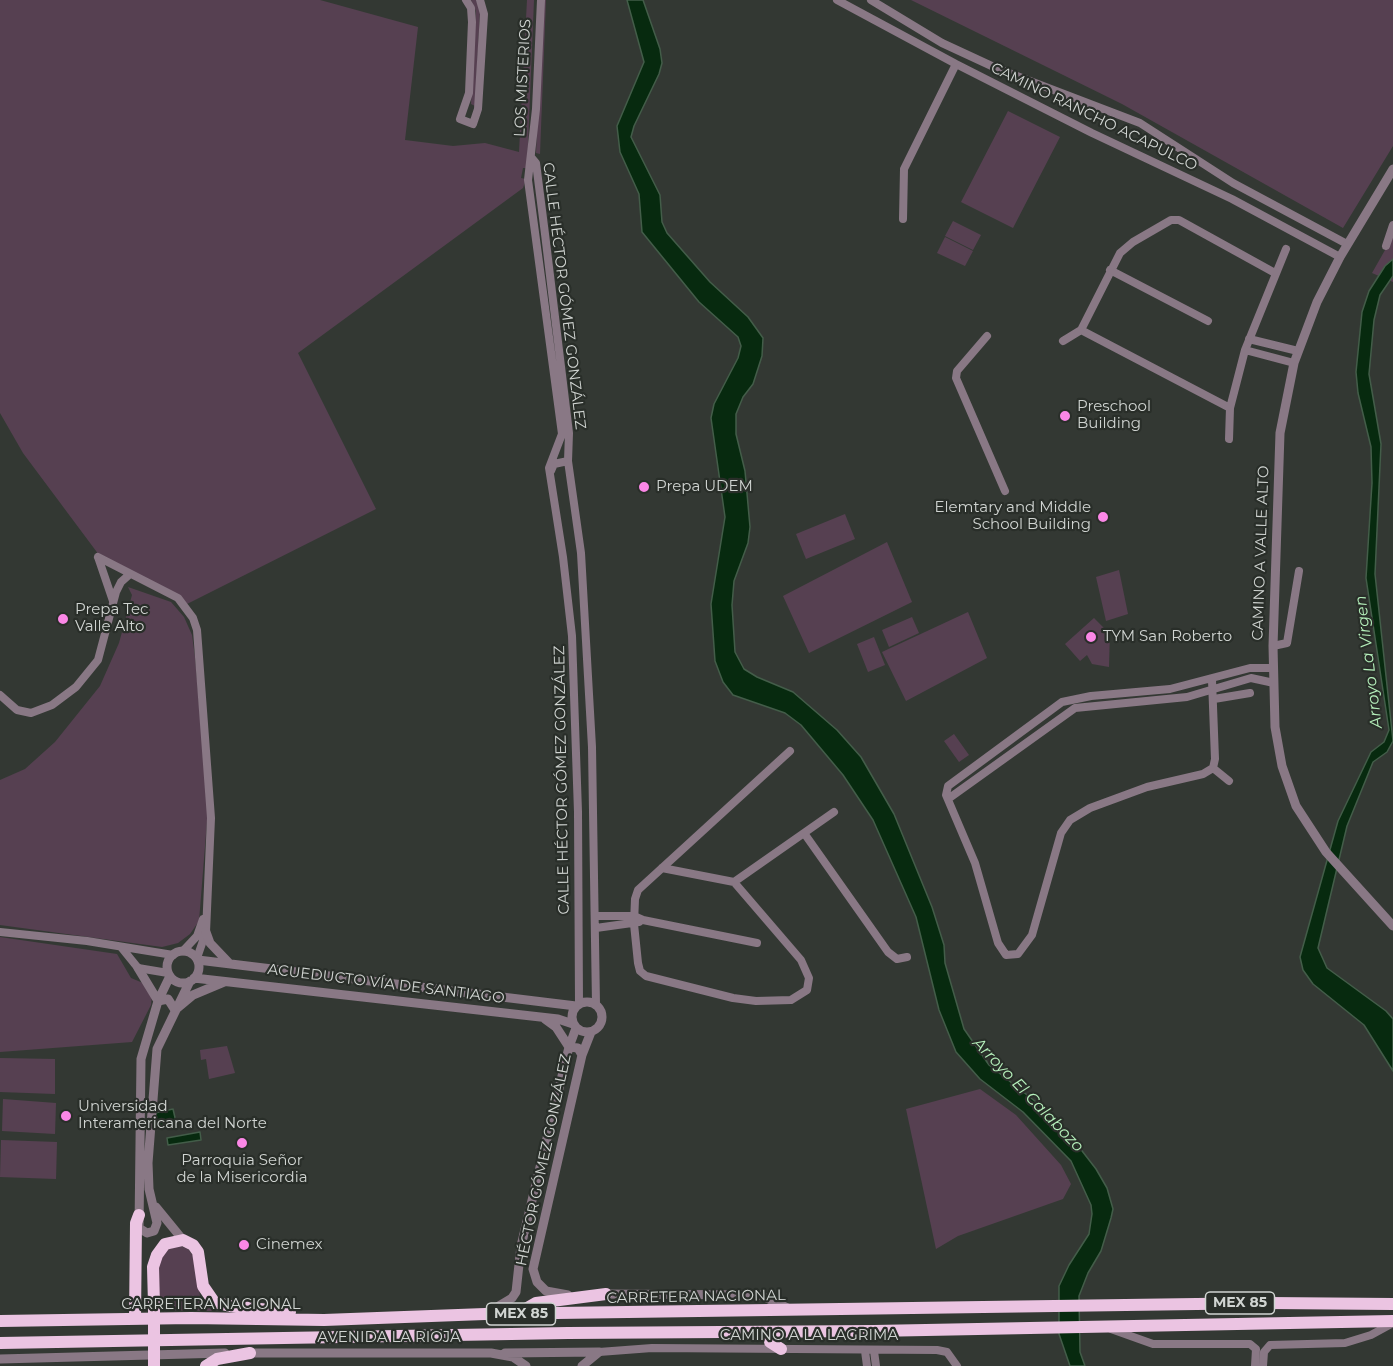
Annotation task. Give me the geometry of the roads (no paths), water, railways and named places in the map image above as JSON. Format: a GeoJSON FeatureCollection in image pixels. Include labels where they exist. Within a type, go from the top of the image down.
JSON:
{"type":"FeatureCollection","features":[{"type":"Feature","properties":{"kind":"highway"},"geometry":{"type":"LineString","coordinates":[[135,1319],[136,1223],[139,1215]]}},
{"type":"Feature","properties":{"kind":"highway"},"geometry":{"type":"LineString","coordinates":[[154,1366],[153,1267],[156,1255],[165,1244],[183,1240],[193,1245],[198,1252],[205,1292],[214,1302],[324,1320]]}},
{"type":"Feature","properties":{"kind":"highway"},"geometry":{"type":"LineString","coordinates":[[517,1314],[536,1303],[606,1294]]}},
{"type":"Feature","properties":{"kind":"highway","name":"CARRETERA NACIONAL"},"geometry":{"type":"LineString","coordinates":[[0,1321],[324,1320],[485,1314],[1043,1308],[1268,1303],[1393,1304]]}},
{"type":"Feature","properties":{"kind":"highway","name":"MEX 85"},"geometry":{"type":"LineString","coordinates":[[0,1343],[1393,1322]]}},
{"type":"Feature","properties":{"kind":"highway"},"geometry":{"type":"LineString","coordinates":[[776,1332],[771,1336],[770,1342],[781,1349]]}},
{"type":"Feature","properties":{"kind":"highway"},"geometry":{"type":"LineString","coordinates":[[206,1366],[217,1359],[250,1353]]}},
{"type":"Feature","properties":{"kind":"street"},"geometry":{"type":"LineString","coordinates":[[466,0],[471,8],[472,22],[469,93],[460,119],[473,124],[478,109],[484,14],[480,0]]}},
{"type":"Feature","properties":{"kind":"street","name":"LOS MISTERIOS"},"geometry":{"type":"LineString","coordinates":[[531,157],[541,0]]}},
{"type":"Feature","properties":{"kind":"street","name":"CAMINO RANCHO ACAPULCO"},"geometry":{"type":"LineString","coordinates":[[837,0],[956,64],[1092,133],[1232,199],[1340,257]]}},
{"type":"Feature","properties":{"kind":"street"},"geometry":{"type":"LineString","coordinates":[[871,0],[942,43],[996,68],[1133,120],[1233,183],[1347,244]]}},
{"type":"Feature","properties":{"kind":"street"},"geometry":{"type":"LineString","coordinates":[[903,219],[904,169],[956,64]]}},
{"type":"Feature","properties":{"kind":"street","name":"CALLE HÉCTOR GÓMEZ GONZÁLEZ"},"geometry":{"type":"LineString","coordinates":[[531,157],[536,163],[568,461],[581,553],[586,628],[596,928],[596,1005]]}},
{"type":"Feature","properties":{"kind":"street","name":"CALLE HÉCTOR GÓMEZ GONZÁLEZ"},"geometry":{"type":"LineString","coordinates":[[531,157],[528,180],[533,224],[565,433],[549,464],[572,636],[578,812],[577,1004]]}},
{"type":"Feature","properties":{"kind":"street","name":"CAMINO A VALLE ALTO"},"geometry":{"type":"LineString","coordinates":[[1393,169],[1347,244],[1317,302],[1294,363],[1280,433],[1272,646],[1275,727],[1287,785],[1309,829],[1327,854],[1393,926]]}},
{"type":"Feature","properties":{"kind":"street"},"geometry":{"type":"LineString","coordinates":[[1063,341],[1081,330],[1110,270],[1126,247],[1174,220],[1275,273]]}},
{"type":"Feature","properties":{"kind":"street"},"geometry":{"type":"LineString","coordinates":[[533,224],[543,223]]}},
{"type":"Feature","properties":{"kind":"street"},"geometry":{"type":"LineString","coordinates":[[1386,246],[1393,225]]}},
{"type":"Feature","properties":{"kind":"street"},"geometry":{"type":"LineString","coordinates":[[1229,439],[1230,408],[1245,350],[1286,249]]}},
{"type":"Feature","properties":{"kind":"street"},"geometry":{"type":"LineString","coordinates":[[1110,270],[1208,321]]}},
{"type":"Feature","properties":{"kind":"street"},"geometry":{"type":"LineString","coordinates":[[1081,330],[1230,408]]}},
{"type":"Feature","properties":{"kind":"street"},"geometry":{"type":"LineString","coordinates":[[987,336],[957,371],[956,378],[1005,491]]}},
{"type":"Feature","properties":{"kind":"street"},"geometry":{"type":"LineString","coordinates":[[1249,339],[1298,351]]}},
{"type":"Feature","properties":{"kind":"street"},"geometry":{"type":"LineString","coordinates":[[1245,350],[1294,363]]}},
{"type":"Feature","properties":{"kind":"street"},"geometry":{"type":"LineString","coordinates":[[551,476],[554,464],[568,461]]}},
{"type":"Feature","properties":{"kind":"street"},"geometry":{"type":"LineString","coordinates":[[113,601],[98,557],[178,598],[193,618],[198,630],[211,818],[205,909],[206,932],[210,943],[230,964]]}},
{"type":"Feature","properties":{"kind":"street"},"geometry":{"type":"LineString","coordinates":[[1272,646],[1287,643],[1299,571]]}},
{"type":"Feature","properties":{"kind":"street"},"geometry":{"type":"LineString","coordinates":[[0,695],[17,710],[31,713],[41,711],[65,697],[88,675],[98,660],[113,601],[121,582],[130,574]]}},
{"type":"Feature","properties":{"kind":"street"},"geometry":{"type":"LineString","coordinates":[[1212,680],[1215,759],[1213,768],[1203,774],[1138,791],[1090,808],[1070,820],[1061,832],[1032,935],[1023,950],[1012,956],[1001,950],[975,863],[945,791],[948,786],[1062,702],[1091,696],[1170,689],[1212,680],[1250,668],[1274,668]]}},
{"type":"Feature","properties":{"kind":"street"},"geometry":{"type":"LineString","coordinates":[[1250,668],[1251,678]]}},
{"type":"Feature","properties":{"kind":"street"},"geometry":{"type":"LineString","coordinates":[[948,799],[1066,712],[1089,706],[1187,697],[1251,678],[1274,683]]}},
{"type":"Feature","properties":{"kind":"street"},"geometry":{"type":"LineString","coordinates":[[1142,691],[1142,701]]}},
{"type":"Feature","properties":{"kind":"street"},"geometry":{"type":"LineString","coordinates":[[1214,699],[1250,693]]}},
{"type":"Feature","properties":{"kind":"street"},"geometry":{"type":"LineString","coordinates":[[1062,702],[1066,712]]}},
{"type":"Feature","properties":{"kind":"street"},"geometry":{"type":"LineString","coordinates":[[1006,744],[1012,752]]}},
{"type":"Feature","properties":{"kind":"street"},"geometry":{"type":"LineString","coordinates":[[662,868],[734,882],[801,960],[810,985],[797,998],[756,1001],[733,998],[646,976],[640,971],[638,963],[634,920],[636,894],[662,868],[790,751]]}},
{"type":"Feature","properties":{"kind":"street"},"geometry":{"type":"LineString","coordinates":[[1213,768],[1229,781]]}},
{"type":"Feature","properties":{"kind":"street"},"geometry":{"type":"LineString","coordinates":[[578,812],[592,810]]}},
{"type":"Feature","properties":{"kind":"street"},"geometry":{"type":"LineString","coordinates":[[734,882],[834,812]]}},
{"type":"Feature","properties":{"kind":"street"},"geometry":{"type":"LineString","coordinates":[[804,833],[888,952],[897,959],[907,957]]}},
{"type":"Feature","properties":{"kind":"street"},"geometry":{"type":"LineString","coordinates":[[0,932],[173,955],[183,951],[196,936],[205,909]]}},
{"type":"Feature","properties":{"kind":"street"},"geometry":{"type":"LineString","coordinates":[[595,916],[618,916],[643,920],[757,943]]}},
{"type":"Feature","properties":{"kind":"street"},"geometry":{"type":"LineString","coordinates":[[618,916],[619,926]]}},
{"type":"Feature","properties":{"kind":"street"},"geometry":{"type":"LineString","coordinates":[[596,928],[619,926],[634,920]]}},
{"type":"Feature","properties":{"kind":"street"},"geometry":{"type":"LineString","coordinates":[[173,955],[167,963],[169,975],[158,1001],[141,1059],[139,1228],[147,1233],[154,1231],[157,1223],[149,1189],[149,1133],[158,1049],[175,1010],[199,968],[198,959],[206,932]]}},
{"type":"Feature","properties":{"kind":"street"},"geometry":{"type":"LineString","coordinates":[[121,947],[138,968],[158,1001]]}},
{"type":"Feature","properties":{"kind":"street"},"geometry":{"type":"LineString","coordinates":[[183,951],[198,959]]}},
{"type":"Feature","properties":{"kind":"street","name":"ACUEDUCTO VÍA DE SANTIAGO"},"geometry":{"type":"LineString","coordinates":[[198,959],[577,1004]]}},
{"type":"Feature","properties":{"kind":"street"},"geometry":{"type":"LineString","coordinates":[[138,968],[169,975],[181,983],[192,979]]}},
{"type":"Feature","properties":{"kind":"street","name":"ACUEDUCTO VÍA DE SANTIAGO"},"geometry":{"type":"LineString","coordinates":[[192,979],[229,981],[543,1018],[574,1026]]}},
{"type":"Feature","properties":{"kind":"street"},"geometry":{"type":"LineString","coordinates":[[175,1010],[203,990],[229,981]]}},
{"type":"Feature","properties":{"kind":"street"},"geometry":{"type":"LineString","coordinates":[[158,1001],[168,999],[175,1010]]}},
{"type":"Feature","properties":{"kind":"street"},"geometry":{"type":"LineString","coordinates":[[591,1002],[596,1005],[601,1011],[601,1021],[591,1032],[574,1026],[571,1014],[577,1004],[591,1002]]}},
{"type":"Feature","properties":{"kind":"street"},"geometry":{"type":"LineString","coordinates":[[543,1018],[556,1027],[569,1047],[578,1048],[582,1055]]}},
{"type":"Feature","properties":{"kind":"street","name":"HÉCTOR GÓMEZ GONZÁLEZ"},"geometry":{"type":"LineString","coordinates":[[485,1314],[512,1298],[516,1292],[521,1246],[574,1026]]}},
{"type":"Feature","properties":{"kind":"street","name":"HÉCTOR GÓMEZ GONZÁLEZ"},"geometry":{"type":"LineString","coordinates":[[591,1032],[582,1055],[533,1269],[537,1282],[552,1293],[760,1295],[794,1311]]}},
{"type":"Feature","properties":{"kind":"street"},"geometry":{"type":"LineString","coordinates":[[149,1189],[160,1214],[183,1240]]}},
{"type":"Feature","properties":{"kind":"street"},"geometry":{"type":"LineString","coordinates":[[1095,1326],[1153,1344],[1270,1345],[1356,1341],[1393,1322]]}},
{"type":"Feature","properties":{"kind":"street"},"geometry":{"type":"LineString","coordinates":[[1250,1344],[1256,1349],[1255,1366]]}},
{"type":"Feature","properties":{"kind":"street"},"geometry":{"type":"LineString","coordinates":[[1263,1366],[1264,1352],[1270,1345]]}},
{"type":"Feature","properties":{"kind":"street","name":"CAMINO A LA LAGRIMA"},"geometry":{"type":"LineString","coordinates":[[599,1352],[652,1348],[943,1350],[950,1355],[957,1366]]}},
{"type":"Feature","properties":{"kind":"street"},"geometry":{"type":"LineString","coordinates":[[867,1366],[869,1351]]}},
{"type":"Feature","properties":{"kind":"street"},"geometry":{"type":"LineString","coordinates":[[869,1351],[876,1366]]}},
{"type":"Feature","properties":{"kind":"street"},"geometry":{"type":"LineString","coordinates":[[491,1353],[599,1352]]}},
{"type":"Feature","properties":{"kind":"street"},"geometry":{"type":"LineString","coordinates":[[582,1366],[599,1352]]}},
{"type":"Feature","properties":{"kind":"street","name":"AVENIDA LA RIOJA"},"geometry":{"type":"LineString","coordinates":[[0,1359],[250,1353],[491,1353],[513,1358],[526,1366]]}},
{"type":"Feature","properties":{"kind":"place","name":"Preschool Building"},"geometry":{"type":"Point","coordinates":[1065,416]}},
{"type":"Feature","properties":{"kind":"place","name":"Prepa UDEM"},"geometry":{"type":"Point","coordinates":[644,487]}},
{"type":"Feature","properties":{"kind":"place","name":"Elemtary and Middle School Building"},"geometry":{"type":"Point","coordinates":[1103,517]}},
{"type":"Feature","properties":{"kind":"place","name":"Prepa Tec Valle Alto"},"geometry":{"type":"Point","coordinates":[63,619]}},
{"type":"Feature","properties":{"kind":"place","name":"TYM San Roberto"},"geometry":{"type":"Point","coordinates":[1091,637]}},
{"type":"Feature","properties":{"kind":"place","name":"Universidad Interamericana del Norte"},"geometry":{"type":"Point","coordinates":[66,1116]}},
{"type":"Feature","properties":{"kind":"place","name":"Parroquia Señor de la Misericordia"},"geometry":{"type":"Point","coordinates":[242,1143]}},
{"type":"Feature","properties":{"kind":"place","name":"Cinemex"},"geometry":{"type":"Point","coordinates":[244,1245]}},
{"type":"Feature","properties":{"kind":"water label","name":"Arroyo La Virgen"},"geometry":{"type":"Point","coordinates":[1369,662]}},
{"type":"Feature","properties":{"kind":"water label","name":"Arroyo El Calabozo"},"geometry":{"type":"Point","coordinates":[1028,1095]}}]}
